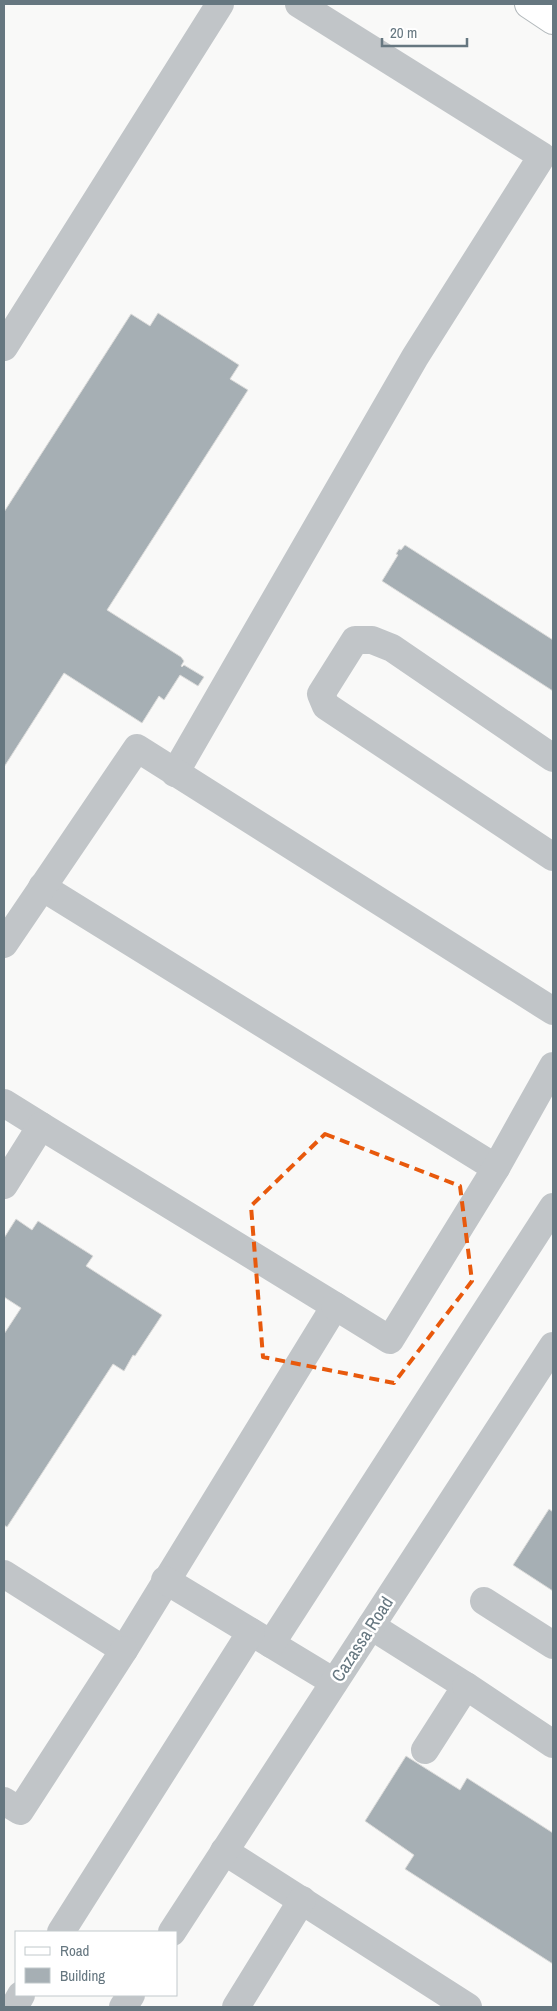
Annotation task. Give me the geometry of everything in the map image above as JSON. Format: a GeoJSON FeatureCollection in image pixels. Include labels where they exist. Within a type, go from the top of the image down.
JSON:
{"type":"FeatureCollection","features":[{"type":"Feature","properties":{"kind":"main road"},"geometry":{"type":"LineString","coordinates":[[530,4],[553,20]]}},
{"type":"Feature","properties":{"kind":"street"},"geometry":{"type":"LineString","coordinates":[[4,347],[220,4]]}},
{"type":"Feature","properties":{"kind":"street"},"geometry":{"type":"LineString","coordinates":[[175,773],[415,356],[542,156],[299,4]]}},
{"type":"Feature","properties":{"kind":"street"},"geometry":{"type":"LineString","coordinates":[[553,758],[392,648],[372,640],[355,640],[321,694],[326,706],[553,857]]}},
{"type":"Feature","properties":{"kind":"street"},"geometry":{"type":"LineString","coordinates":[[4,944],[137,748],[553,1011]]}},
{"type":"Feature","properties":{"kind":"street"},"geometry":{"type":"LineString","coordinates":[[42,887],[496,1168]]}},
{"type":"Feature","properties":{"kind":"street"},"geometry":{"type":"LineString","coordinates":[[4,1103],[390,1340],[496,1168],[553,1066]]}},
{"type":"Feature","properties":{"kind":"street"},"geometry":{"type":"LineString","coordinates":[[4,1184],[41,1126]]}},
{"type":"Feature","properties":{"kind":"street"},"geometry":{"type":"LineString","coordinates":[[62,1931],[553,1207]]}},
{"type":"Feature","properties":{"kind":"street"},"geometry":{"type":"LineString","coordinates":[[4,1801],[20,1811],[124,1650],[165,1580],[335,1306]]}},
{"type":"Feature","properties":{"kind":"street","name":"Cazassa Road"},"geometry":{"type":"LineString","coordinates":[[173,1931],[553,1346]]}},
{"type":"Feature","properties":{"kind":"street"},"geometry":{"type":"LineString","coordinates":[[4,1574],[124,1650]]}},
{"type":"Feature","properties":{"kind":"street"},"geometry":{"type":"LineString","coordinates":[[165,1580],[334,1682]]}},
{"type":"Feature","properties":{"kind":"street"},"geometry":{"type":"LineString","coordinates":[[484,1601],[553,1645]]}},
{"type":"Feature","properties":{"kind":"street"},"geometry":{"type":"LineString","coordinates":[[371,1626],[553,1744]]}},
{"type":"Feature","properties":{"kind":"street"},"geometry":{"type":"LineString","coordinates":[[425,1750],[466,1686]]}},
{"type":"Feature","properties":{"kind":"street"},"geometry":{"type":"LineString","coordinates":[[224,1851],[468,2007]]}},
{"type":"Feature","properties":{"kind":"street"},"geometry":{"type":"LineString","coordinates":[[236,2007],[302,1900]]}},
{"type":"Feature","properties":{"kind":"street"},"geometry":{"type":"LineString","coordinates":[[123,2007],[130,1996]]}},
{"type":"Feature","properties":{"kind":"highlighted area"},"geometry":{"type":"Polygon","coordinates":[[[325,1134],[460,1186],[472,1281],[394,1383],[263,1357],[251,1206],[325,1134]]]}},
{"type":"Feature","properties":{"kind":"building"},"geometry":{"type":"Polygon","coordinates":[[[158,313],[239,365],[230,379],[248,390],[107,610],[181,657],[184,661],[182,667],[184,665],[204,677],[198,686],[180,675],[164,700],[159,696],[142,723],[64,673],[4,767],[4,512],[131,314],[150,326],[158,313]]]}},
{"type":"Feature","properties":{"kind":"building"},"geometry":{"type":"Polygon","coordinates":[[[405,545],[553,640],[553,691],[382,581],[398,555],[396,554],[399,549],[401,550],[405,545]]]}},
{"type":"Feature","properties":{"kind":"building"},"geometry":{"type":"Polygon","coordinates":[[[16,1219],[32,1230],[38,1221],[93,1256],[86,1266],[162,1315],[135,1356],[133,1355],[124,1371],[113,1364],[7,1527],[4,1525],[4,1334],[21,1308],[4,1297],[4,1238],[16,1219]]]}},
{"type":"Feature","properties":{"kind":"building"},"geometry":{"type":"Polygon","coordinates":[[[549,1509],[553,1512],[553,1591],[513,1565],[549,1509]]]}},
{"type":"Feature","properties":{"kind":"building"},"geometry":{"type":"Polygon","coordinates":[[[406,1756],[460,1790],[467,1778],[553,1833],[553,1964],[405,1869],[414,1855],[365,1821],[406,1756]]]}}]}
